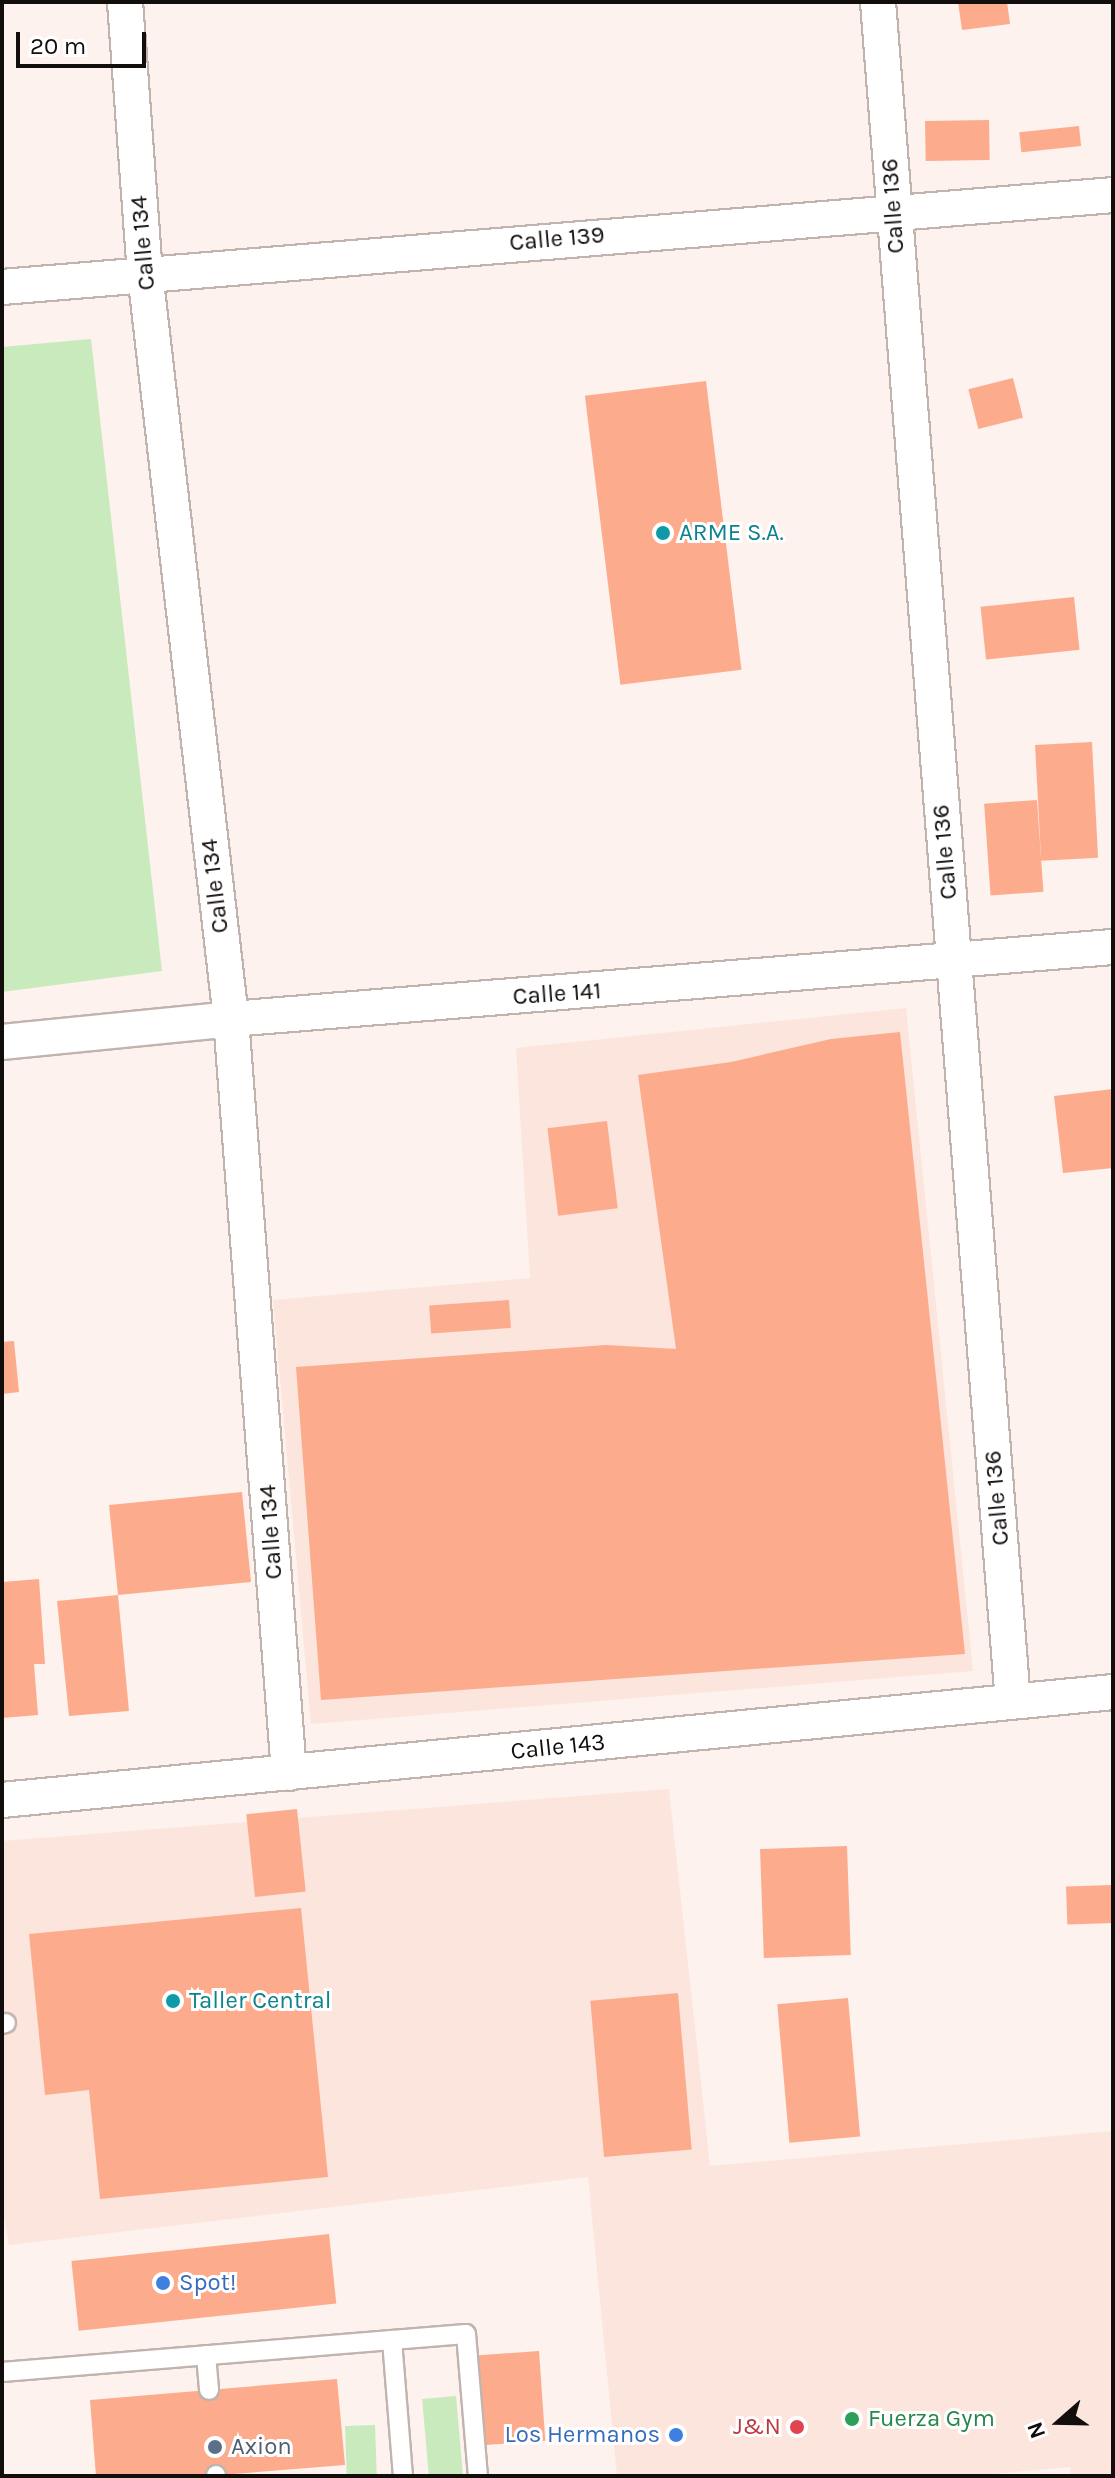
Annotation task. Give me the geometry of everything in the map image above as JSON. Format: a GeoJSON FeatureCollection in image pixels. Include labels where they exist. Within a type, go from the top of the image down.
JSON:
{"type":"FeatureCollection","features":[{"type":"Feature","properties":{"kind":"street","name":"Calle 134"},"geometry":{"type":"LineString","coordinates":[[125,2],[145,273],[231,1019],[289,1773]]}},
{"type":"Feature","properties":{"kind":"street","name":"Calle 136"},"geometry":{"type":"LineString","coordinates":[[878,2],[1013,1702]]}},
{"type":"Feature","properties":{"kind":"street","name":"Calle 139"},"geometry":{"type":"LineString","coordinates":[[2,287],[1113,195]]}},
{"type":"Feature","properties":{"kind":"street","name":"Calle 141"},"geometry":{"type":"LineString","coordinates":[[2,1042],[231,1019],[953,963],[1113,947]]}},
{"type":"Feature","properties":{"kind":"street","name":"Calle 143"},"geometry":{"type":"LineString","coordinates":[[2,1800],[1113,1692]]}},
{"type":"Feature","properties":{"kind":"lane"},"geometry":{"type":"LineString","coordinates":[[2,2372],[466,2334],[478,2476]]}},
{"type":"Feature","properties":{"kind":"lane"},"geometry":{"type":"LineString","coordinates":[[392,2340],[403,2476]]}},
{"type":"Feature","properties":{"kind":"lane"},"geometry":{"type":"LineString","coordinates":[[206,2355],[209,2390]]}},
{"type":"Feature","properties":{"kind":"shaded area"},"geometry":{"type":"Polygon","coordinates":[[[906,1008],[973,1671],[311,1724],[273,1300],[530,1278],[516,1048],[906,1008]]]}},
{"type":"Feature","properties":{"kind":"shaded area"},"geometry":{"type":"Polygon","coordinates":[[[669,1789],[710,2166],[1113,2131],[1113,2476],[1071,2476],[1070,2467],[969,2476],[617,2476],[588,2177],[9,2245],[2,2206],[2,1841],[669,1789]]]}},
{"type":"Feature","properties":{"kind":"green space"},"geometry":{"type":"Polygon","coordinates":[[[91,339],[162,971],[2,992],[2,347],[91,339]]]}},
{"type":"Feature","properties":{"kind":"green space"},"geometry":{"type":"Polygon","coordinates":[[[456,2396],[463,2476],[429,2476],[422,2399],[456,2396]]]}},
{"type":"Feature","properties":{"kind":"green space"},"geometry":{"type":"Polygon","coordinates":[[[375,2425],[377,2476],[347,2476],[345,2426],[375,2425]]]}},
{"type":"Feature","properties":{"kind":"building"},"geometry":{"type":"Polygon","coordinates":[[[958,2],[1007,2],[1010,24],[962,30],[958,2]]]}},
{"type":"Feature","properties":{"kind":"building"},"geometry":{"type":"Polygon","coordinates":[[[989,120],[990,160],[926,161],[925,121],[989,120]]]}},
{"type":"Feature","properties":{"kind":"building"},"geometry":{"type":"Polygon","coordinates":[[[1079,126],[1081,146],[1021,152],[1019,132],[1079,126]]]}},
{"type":"Feature","properties":{"kind":"building"},"geometry":{"type":"Polygon","coordinates":[[[1013,378],[1023,418],[978,429],[968,389],[1013,378]]]}},
{"type":"Feature","properties":{"kind":"building","name":"ARME S.A."},"geometry":{"type":"Polygon","coordinates":[[[706,381],[741,670],[620,685],[585,396],[706,381]]]}},
{"type":"Feature","properties":{"kind":"building"},"geometry":{"type":"Polygon","coordinates":[[[1074,597],[1080,650],[986,660],[981,607],[1074,597]]]}},
{"type":"Feature","properties":{"kind":"building"},"geometry":{"type":"Polygon","coordinates":[[[1092,742],[1098,858],[1041,861],[1035,745],[1092,742]]]}},
{"type":"Feature","properties":{"kind":"building"},"geometry":{"type":"Polygon","coordinates":[[[1037,800],[1043,892],[991,895],[984,804],[1037,800]]]}},
{"type":"Feature","properties":{"kind":"building"},"geometry":{"type":"Polygon","coordinates":[[[900,1032],[965,1654],[321,1700],[296,1367],[606,1345],[676,1349],[638,1075],[731,1062],[831,1039],[900,1032]]]}},
{"type":"Feature","properties":{"kind":"building"},"geometry":{"type":"Polygon","coordinates":[[[1113,1089],[1113,1168],[1063,1173],[1054,1096],[1113,1089]]]}},
{"type":"Feature","properties":{"kind":"building"},"geometry":{"type":"Polygon","coordinates":[[[607,1121],[618,1208],[558,1216],[547,1128],[607,1121]]]}},
{"type":"Feature","properties":{"kind":"building"},"geometry":{"type":"Polygon","coordinates":[[[509,1300],[511,1328],[431,1334],[429,1306],[509,1300]]]}},
{"type":"Feature","properties":{"kind":"building"},"geometry":{"type":"Polygon","coordinates":[[[14,1341],[19,1392],[2,1394],[2,1342],[14,1341]]]}},
{"type":"Feature","properties":{"kind":"building"},"geometry":{"type":"Polygon","coordinates":[[[242,1492],[251,1582],[118,1595],[109,1505],[242,1492]]]}},
{"type":"Feature","properties":{"kind":"building"},"geometry":{"type":"Polygon","coordinates":[[[39,1579],[45,1664],[34,1664],[38,1715],[2,1718],[2,1582],[39,1579]]]}},
{"type":"Feature","properties":{"kind":"building"},"geometry":{"type":"Polygon","coordinates":[[[118,1595],[129,1711],[69,1716],[57,1601],[118,1595]]]}},
{"type":"Feature","properties":{"kind":"building"},"geometry":{"type":"Polygon","coordinates":[[[297,1809],[306,1892],[255,1897],[246,1814],[297,1809]]]}},
{"type":"Feature","properties":{"kind":"building"},"geometry":{"type":"Polygon","coordinates":[[[847,1846],[851,1955],[764,1958],[760,1849],[847,1846]]]}},
{"type":"Feature","properties":{"kind":"building"},"geometry":{"type":"Polygon","coordinates":[[[1112,1885],[1113,1923],[1067,1925],[1066,1887],[1112,1885]]]}},
{"type":"Feature","properties":{"kind":"building","name":"Taller Central"},"geometry":{"type":"Polygon","coordinates":[[[301,1908],[328,2177],[100,2199],[89,2090],[45,2095],[29,1934],[301,1908]]]}},
{"type":"Feature","properties":{"kind":"building"},"geometry":{"type":"Polygon","coordinates":[[[678,1993],[692,2149],[604,2157],[590,2001],[678,1993]]]}},
{"type":"Feature","properties":{"kind":"building"},"geometry":{"type":"Polygon","coordinates":[[[848,1998],[860,2136],[789,2143],[777,2004],[848,1998]]]}},
{"type":"Feature","properties":{"kind":"building"},"geometry":{"type":"Polygon","coordinates":[[[329,2234],[336,2304],[79,2331],[71,2261],[329,2234]]]}},
{"type":"Feature","properties":{"kind":"building"},"geometry":{"type":"Polygon","coordinates":[[[539,2351],[545,2441],[481,2445],[475,2355],[539,2351]]]}},
{"type":"Feature","properties":{"kind":"building"},"geometry":{"type":"Polygon","coordinates":[[[337,2379],[345,2465],[209,2476],[96,2476],[90,2400],[337,2379]]]}},
{"type":"Feature","properties":{"kind":"place","name":"ARME S.A."},"geometry":{"type":"Point","coordinates":[663,533]}},
{"type":"Feature","properties":{"kind":"place","name":"Taller Central"},"geometry":{"type":"Point","coordinates":[173,2001]}},
{"type":"Feature","properties":{"kind":"place","name":"Spot!"},"geometry":{"type":"Point","coordinates":[163,2283]}},
{"type":"Feature","properties":{"kind":"place","name":"Fuerza Gym"},"geometry":{"type":"Point","coordinates":[852,2419]}},
{"type":"Feature","properties":{"kind":"place","name":"J&N"},"geometry":{"type":"Point","coordinates":[797,2427]}},
{"type":"Feature","properties":{"kind":"place","name":"Los Hermanos"},"geometry":{"type":"Point","coordinates":[676,2435]}},
{"type":"Feature","properties":{"kind":"place","name":"Axion"},"geometry":{"type":"Point","coordinates":[215,2447]}}]}
